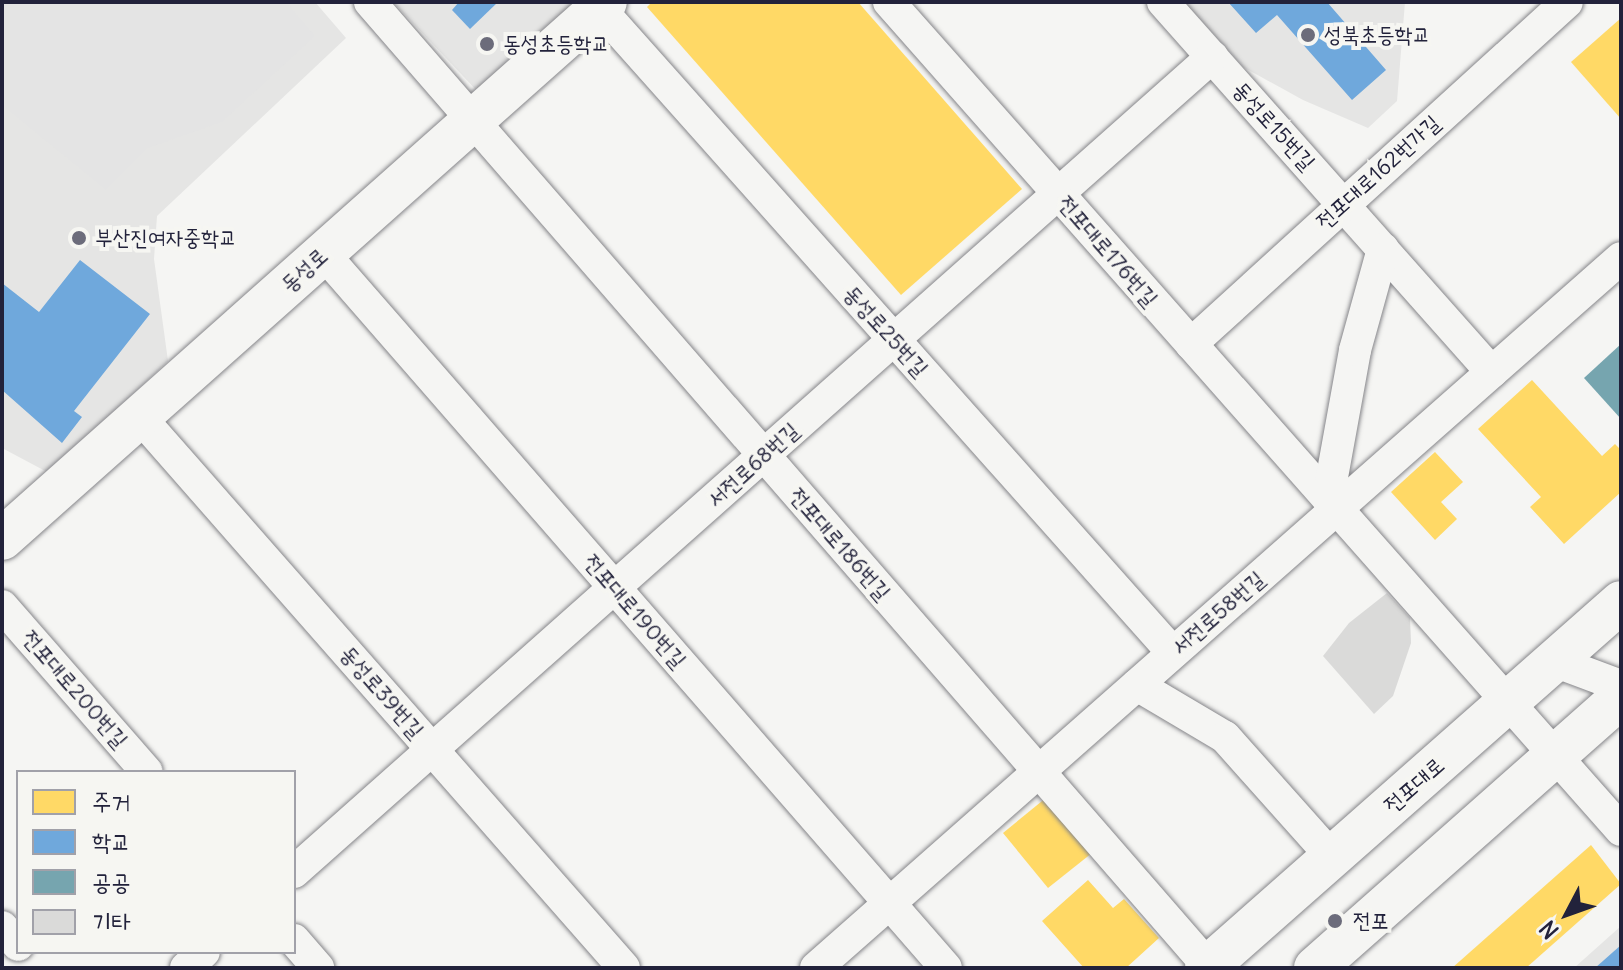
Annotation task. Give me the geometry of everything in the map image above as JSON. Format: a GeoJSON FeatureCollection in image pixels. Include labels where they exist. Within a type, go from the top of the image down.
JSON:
{"type":"FeatureCollection","features":[{"type":"Feature","properties":{"kind":"main road","name":"동성로"},"geometry":{"type":"LineString","coordinates":[[2,539],[603,5]]}},
{"type":"Feature","properties":{"kind":"main road","name":"전포대로"},"geometry":{"type":"LineString","coordinates":[[1207,967],[1621,602]]}},
{"type":"Feature","properties":{"kind":"main road"},"geometry":{"type":"LineString","coordinates":[[1315,968],[1621,697]]}},
{"type":"Feature","properties":{"kind":"street","name":"전포대로186번길"},"geometry":{"type":"LineString","coordinates":[[370,2],[1207,967]]}},
{"type":"Feature","properties":{"kind":"street","name":"전포대로176번길"},"geometry":{"type":"LineString","coordinates":[[889,2],[1621,830]]}},
{"type":"Feature","properties":{"kind":"street","name":"동성로15번길"},"geometry":{"type":"LineString","coordinates":[[1163,2],[1492,372]]}},
{"type":"Feature","properties":{"kind":"street","name":"전포대로162번가길"},"geometry":{"type":"LineString","coordinates":[[1191,344],[1342,203],[1567,2]]}},
{"type":"Feature","properties":{"kind":"street","name":"동성로25번길"},"geometry":{"type":"LineString","coordinates":[[603,5],[894,340],[1173,653]]}},
{"type":"Feature","properties":{"kind":"street","name":"서전로68번길"},"geometry":{"type":"LineString","coordinates":[[296,870],[1212,57]]}},
{"type":"Feature","properties":{"kind":"street"},"geometry":{"type":"LineString","coordinates":[[1332,504],[1355,350],[1383,249]]}},
{"type":"Feature","properties":{"kind":"street","name":"전포대로190번길"},"geometry":{"type":"LineString","coordinates":[[323,253],[946,968]]}},
{"type":"Feature","properties":{"kind":"street","name":"서전로58번길"},"geometry":{"type":"LineString","coordinates":[[816,968],[1173,653],[1332,504],[1492,372],[1621,258]]}},
{"type":"Feature","properties":{"kind":"street","name":"동성로39번길"},"geometry":{"type":"LineString","coordinates":[[140,417],[624,968]]}},
{"type":"Feature","properties":{"kind":"street","name":"전포대로200번길"},"geometry":{"type":"LineString","coordinates":[[2,606],[145,770]]}},
{"type":"Feature","properties":{"kind":"street"},"geometry":{"type":"LineString","coordinates":[[1554,661],[1621,686]]}},
{"type":"Feature","properties":{"kind":"street"},"geometry":{"type":"LineString","coordinates":[[1137,685],[1225,737],[1332,857]]}},
{"type":"Feature","properties":{"kind":"street"},"geometry":{"type":"LineString","coordinates":[[2,927],[16,943]]}},
{"type":"Feature","properties":{"kind":"street"},"geometry":{"type":"LineString","coordinates":[[296,942],[318,968]]}},
{"type":"Feature","properties":{"kind":"street"},"geometry":{"type":"LineString","coordinates":[[186,968],[202,954]]}},
{"type":"Feature","properties":{"kind":"shaded area","name":"부산진여자중학교"},"geometry":{"type":"Polygon","coordinates":[[[2,2],[315,2],[346,38],[157,216],[154,259],[168,361],[49,473],[2,448],[2,2]]]}},
{"type":"Feature","properties":{"kind":"shaded area"},"geometry":{"type":"Polygon","coordinates":[[[2,2],[286,2],[315,36],[222,122],[148,148],[106,190],[2,105],[2,2]]]}},
{"type":"Feature","properties":{"kind":"shaded area","name":"동성초등학교"},"geometry":{"type":"Polygon","coordinates":[[[393,2],[591,2],[479,93],[393,2]]]}},
{"type":"Feature","properties":{"kind":"shaded area","name":"성북초등학교"},"geometry":{"type":"Polygon","coordinates":[[[1184,2],[1405,2],[1397,101],[1368,128],[1303,100],[1243,67],[1184,2]]]}},
{"type":"Feature","properties":{"kind":"shaded area"},"geometry":{"type":"Polygon","coordinates":[[[1621,926],[1621,968],[1574,968],[1621,926]]]}},
{"type":"Feature","properties":{"kind":"building: 주거"},"geometry":{"type":"Polygon","coordinates":[[[652,2],[858,2],[1022,189],[901,295],[647,7],[652,2]]]}},
{"type":"Feature","properties":{"kind":"building: 주거"},"geometry":{"type":"Polygon","coordinates":[[[1621,18],[1621,119],[1571,62],[1621,18]]]}},
{"type":"Feature","properties":{"kind":"building: 주거"},"geometry":{"type":"Polygon","coordinates":[[[1532,380],[1602,456],[1615,444],[1621,450],[1621,492],[1564,544],[1530,507],[1541,497],[1478,429],[1532,380]]]}},
{"type":"Feature","properties":{"kind":"building: 주거"},"geometry":{"type":"Polygon","coordinates":[[[1435,452],[1463,482],[1441,502],[1457,519],[1435,540],[1391,492],[1435,452]]]}},
{"type":"Feature","properties":{"kind":"building: 주거"},"geometry":{"type":"Polygon","coordinates":[[[1047,797],[1092,853],[1048,888],[1003,833],[1047,797]]]}},
{"type":"Feature","properties":{"kind":"building: 주거"},"geometry":{"type":"Polygon","coordinates":[[[1591,845],[1621,884],[1526,968],[1452,968],[1591,845]]]}},
{"type":"Feature","properties":{"kind":"building: 주거"},"geometry":{"type":"Polygon","coordinates":[[[1088,880],[1113,908],[1124,899],[1159,938],[1126,968],[1084,968],[1042,921],[1088,880]]]}},
{"type":"Feature","properties":{"kind":"building: 학교"},"geometry":{"type":"Polygon","coordinates":[[[459,2],[498,2],[470,29],[452,10],[459,2]]]}},
{"type":"Feature","properties":{"kind":"building: 학교"},"geometry":{"type":"Polygon","coordinates":[[[1228,2],[1327,2],[1386,70],[1352,100],[1277,15],[1256,33],[1228,2]]]}},
{"type":"Feature","properties":{"kind":"building: 학교"},"geometry":{"type":"Polygon","coordinates":[[[80,260],[150,314],[74,411],[82,417],[62,443],[2,390],[2,283],[39,312],[80,260]]]}},
{"type":"Feature","properties":{"kind":"building: 학교"},"geometry":{"type":"Polygon","coordinates":[[[1621,945],[1621,968],[1595,968],[1621,945]]]}},
{"type":"Feature","properties":{"kind":"building: 공공"},"geometry":{"type":"Polygon","coordinates":[[[1621,344],[1621,419],[1584,378],[1621,344]]]}},
{"type":"Feature","properties":{"kind":"building: 기타"},"geometry":{"type":"Polygon","coordinates":[[[1387,593],[1410,618],[1411,643],[1393,696],[1374,714],[1323,656],[1349,623],[1387,593]]]}},
{"type":"Feature","properties":{"kind":"place","name":"성북초등학교"},"geometry":{"type":"Point","coordinates":[1308,35]}},
{"type":"Feature","properties":{"kind":"place","name":"동성초등학교"},"geometry":{"type":"Point","coordinates":[487,44]}},
{"type":"Feature","properties":{"kind":"place","name":"부산진여자중학교"},"geometry":{"type":"Point","coordinates":[79,238]}},
{"type":"Feature","properties":{"kind":"place","name":"전포"},"geometry":{"type":"Point","coordinates":[1335,921]}}]}
